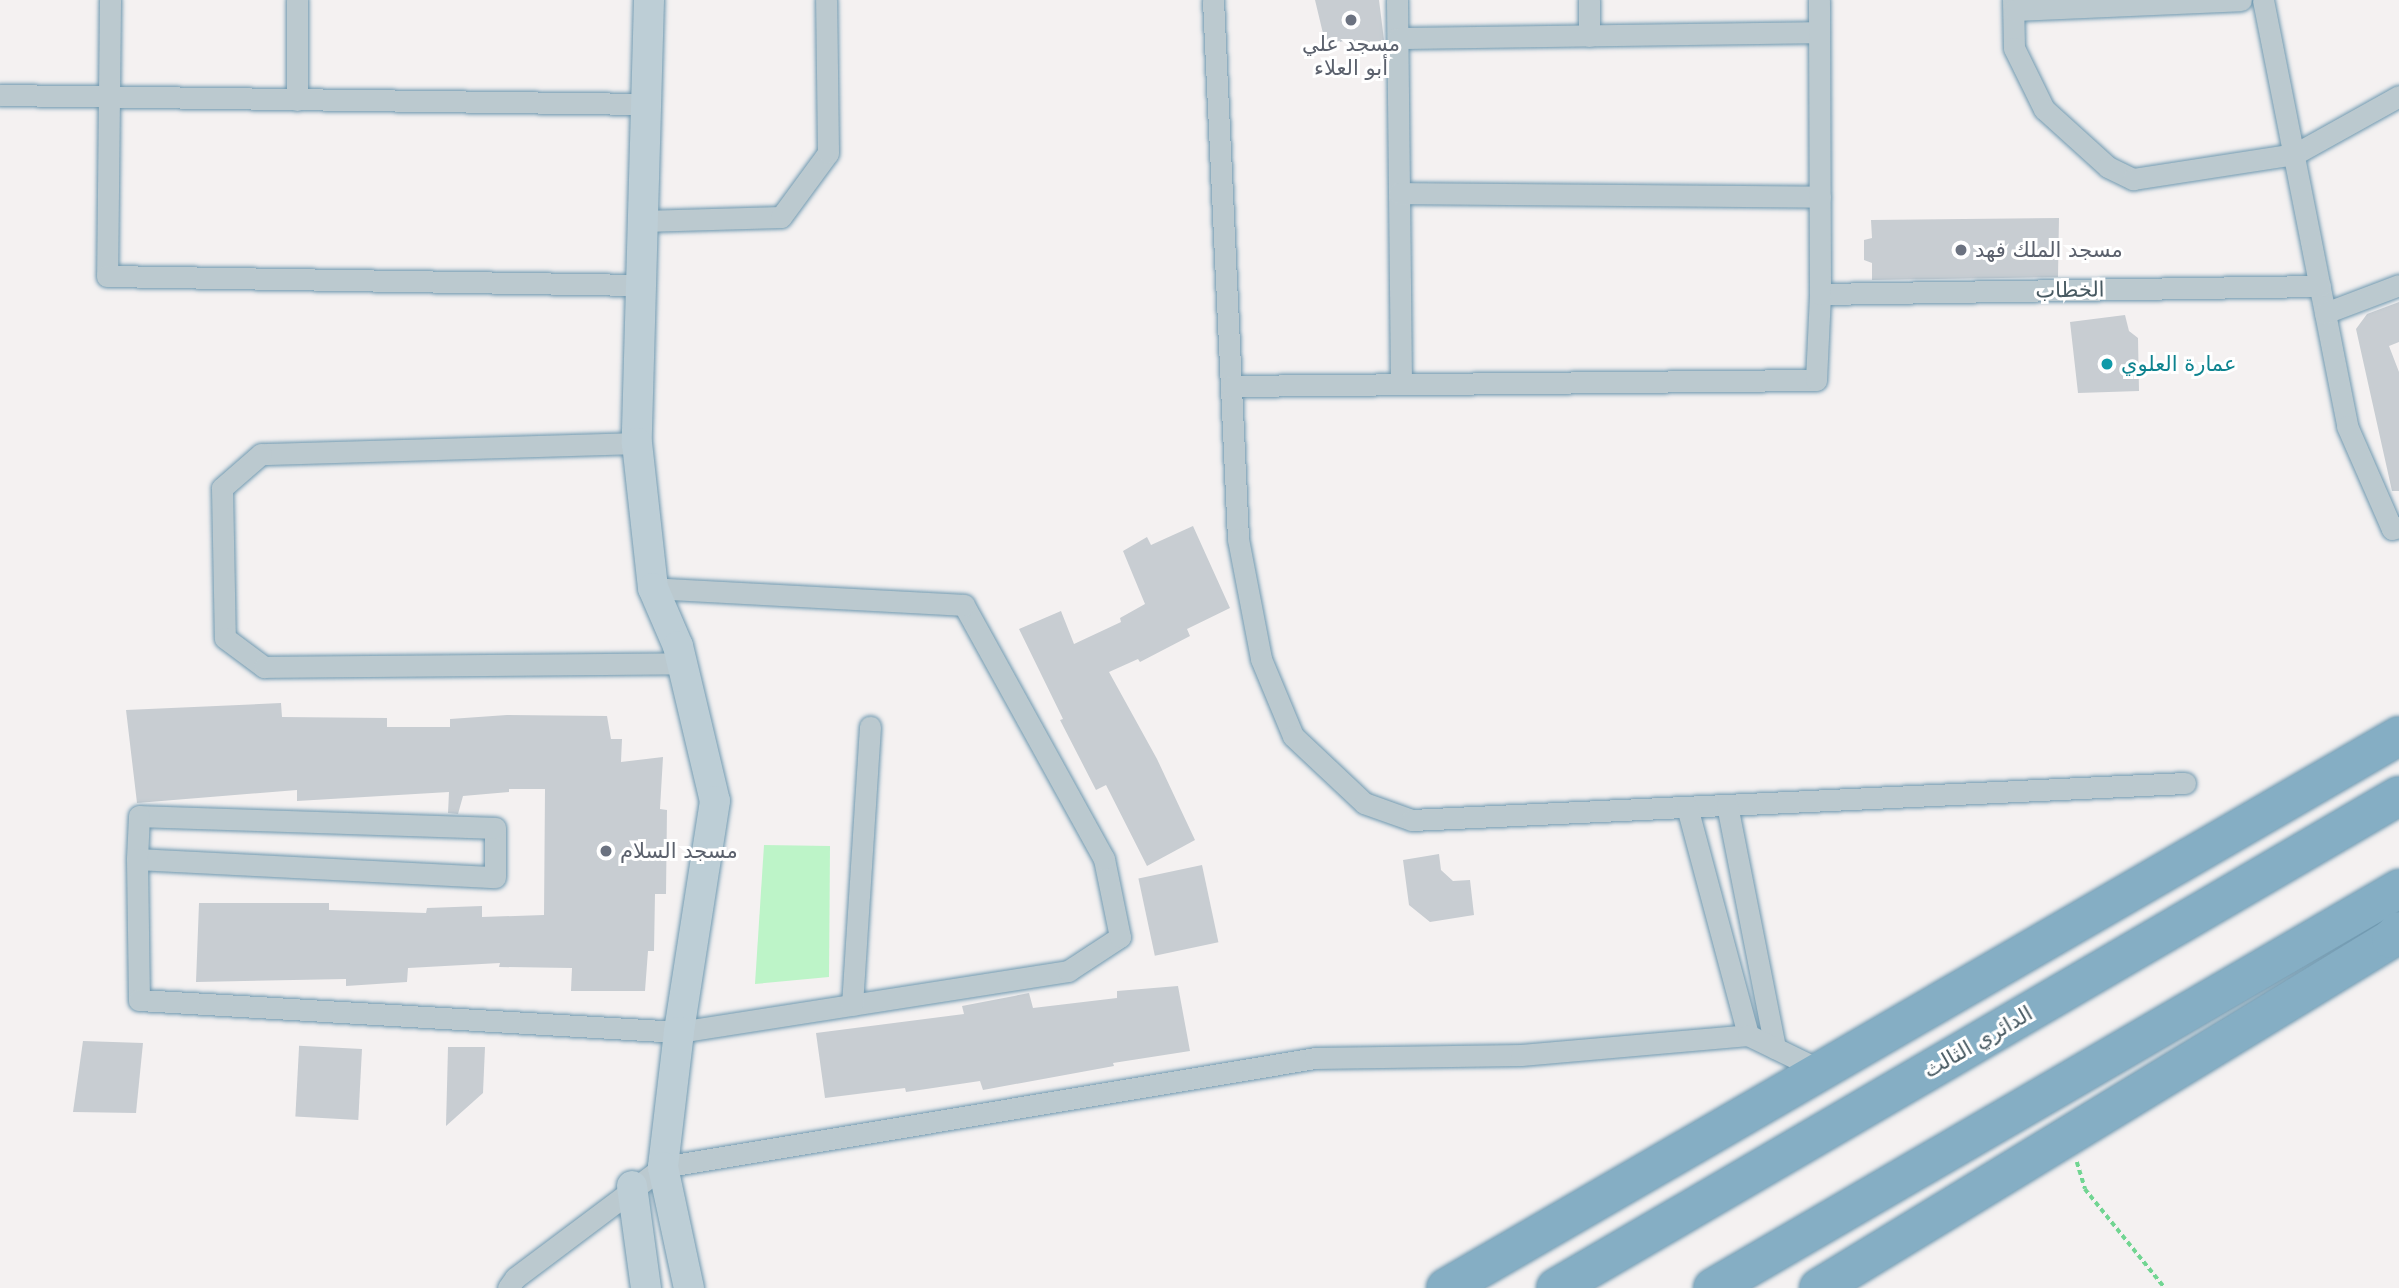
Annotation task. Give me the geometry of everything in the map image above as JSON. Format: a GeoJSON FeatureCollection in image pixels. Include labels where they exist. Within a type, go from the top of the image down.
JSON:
{"type":"FeatureCollection","features":[{"type":"Feature","properties":{"kind":"highway"},"geometry":{"type":"LineString","coordinates":[[1446,1288],[2399,736]]}},
{"type":"Feature","properties":{"kind":"highway"},"geometry":{"type":"LineString","coordinates":[[2301,853],[2377,780],[2399,764]]}},
{"type":"Feature","properties":{"kind":"highway","name":"الدائري الثالث"},"geometry":{"type":"LineString","coordinates":[[1556,1288],[2399,796]]}},
{"type":"Feature","properties":{"kind":"highway"},"geometry":{"type":"LineString","coordinates":[[1713,1288],[2399,889]]}},
{"type":"Feature","properties":{"kind":"highway"},"geometry":{"type":"LineString","coordinates":[[1819,1288],[2391,939],[2399,931]]}},
{"type":"Feature","properties":{"kind":"street"},"geometry":{"type":"LineString","coordinates":[[110,0],[107,276],[641,285]]}},
{"type":"Feature","properties":{"kind":"street"},"geometry":{"type":"LineString","coordinates":[[297,0],[297,100]]}},
{"type":"Feature","properties":{"kind":"street"},"geometry":{"type":"LineString","coordinates":[[649,0],[637,443],[653,588],[678,646],[716,801],[679,1032],[663,1167],[689,1288]]}},
{"type":"Feature","properties":{"kind":"street"},"geometry":{"type":"LineString","coordinates":[[643,221],[781,217],[828,153],[826,0]]}},
{"type":"Feature","properties":{"kind":"street"},"geometry":{"type":"LineString","coordinates":[[1213,0],[1238,539],[1261,660],[1293,736],[1364,803],[1412,820],[2185,783]]}},
{"type":"Feature","properties":{"kind":"street"},"geometry":{"type":"LineString","coordinates":[[1397,0],[1401,384]]}},
{"type":"Feature","properties":{"kind":"street"},"geometry":{"type":"LineString","coordinates":[[1589,0],[1589,36]]}},
{"type":"Feature","properties":{"kind":"street"},"geometry":{"type":"LineString","coordinates":[[1231,386],[1816,380],[1820,294],[1819,0]]}},
{"type":"Feature","properties":{"kind":"street"},"geometry":{"type":"LineString","coordinates":[[2241,0],[2013,5],[2014,48],[2044,109],[2108,167],[2133,179],[2295,154],[2399,96]]}},
{"type":"Feature","properties":{"kind":"street"},"geometry":{"type":"LineString","coordinates":[[2263,0],[2347,426],[2392,529],[2399,527]]}},
{"type":"Feature","properties":{"kind":"street"},"geometry":{"type":"LineString","coordinates":[[1398,38],[1819,32]]}},
{"type":"Feature","properties":{"kind":"street"},"geometry":{"type":"LineString","coordinates":[[0,95],[646,104]]}},
{"type":"Feature","properties":{"kind":"street"},"geometry":{"type":"LineString","coordinates":[[1399,193],[1820,197]]}},
{"type":"Feature","properties":{"kind":"street"},"geometry":{"type":"LineString","coordinates":[[2325,313],[2399,285]]}},
{"type":"Feature","properties":{"kind":"street","name":"الخطاب"},"geometry":{"type":"LineString","coordinates":[[1820,294],[2320,286]]}},
{"type":"Feature","properties":{"kind":"street"},"geometry":{"type":"LineString","coordinates":[[637,443],[261,454],[222,488],[225,638],[264,667],[681,663]]}},
{"type":"Feature","properties":{"kind":"street"},"geometry":{"type":"LineString","coordinates":[[138,859],[495,877],[495,828],[139,816],[138,859],[139,1000],[679,1032],[1068,971],[1120,937],[1104,859],[964,605],[653,588]]}},
{"type":"Feature","properties":{"kind":"street"},"geometry":{"type":"LineString","coordinates":[[852,1005],[870,727]]}},
{"type":"Feature","properties":{"kind":"street"},"geometry":{"type":"LineString","coordinates":[[1727,805],[1775,1048]]}},
{"type":"Feature","properties":{"kind":"street"},"geometry":{"type":"LineString","coordinates":[[1687,807],[1748,1035]]}},
{"type":"Feature","properties":{"kind":"street"},"geometry":{"type":"LineString","coordinates":[[508,1288],[515,1278],[632,1186],[663,1167],[1315,1058],[1521,1055],[1748,1035],[1822,1071]]}},
{"type":"Feature","properties":{"kind":"street"},"geometry":{"type":"LineString","coordinates":[[632,1186],[646,1288]]}},
{"type":"Feature","properties":{"kind":"street"},"geometry":{"type":"LineString","coordinates":[[670,1196],[705,1288]]}},
{"type":"Feature","properties":{"kind":"path"},"geometry":{"type":"LineString","coordinates":[[2075,1154],[2085,1189],[2165,1288]]}},
{"type":"Feature","properties":{"kind":"green space"},"geometry":{"type":"Polygon","coordinates":[[[764,845],[830,846],[829,977],[755,984],[764,845]]]}},
{"type":"Feature","properties":{"kind":"building","name":"مسجد علي أبو العلاء"},"geometry":{"type":"Polygon","coordinates":[[[1315,0],[1379,0],[1384,40],[1350,48],[1347,40],[1326,46],[1315,0]]]}},
{"type":"Feature","properties":{"kind":"building","name":"مسجد الملك فهد"},"geometry":{"type":"Polygon","coordinates":[[[2059,218],[2058,277],[1872,280],[1872,263],[1864,260],[1864,240],[1872,238],[1871,220],[2059,218]]]}},
{"type":"Feature","properties":{"kind":"building"},"geometry":{"type":"Polygon","coordinates":[[[2399,302],[2399,342],[2389,346],[2399,372],[2399,491],[2392,491],[2356,329],[2367,314],[2399,302]]]}},
{"type":"Feature","properties":{"kind":"building","name":"عمارة العلوي"},"geometry":{"type":"Polygon","coordinates":[[[2125,315],[2129,331],[2138,338],[2139,391],[2078,393],[2070,322],[2125,315]]]}},
{"type":"Feature","properties":{"kind":"building"},"geometry":{"type":"Polygon","coordinates":[[[1193,526],[1230,608],[1187,629],[1190,636],[1140,662],[1138,659],[1109,672],[1157,759],[1195,840],[1147,866],[1106,785],[1096,790],[1060,720],[1063,719],[1019,629],[1061,611],[1074,644],[1121,622],[1120,618],[1145,604],[1123,551],[1147,537],[1151,545],[1193,526]]]}},
{"type":"Feature","properties":{"kind":"building"},"geometry":{"type":"Polygon","coordinates":[[[281,703],[282,717],[387,718],[387,727],[450,727],[450,719],[507,715],[607,716],[611,739],[622,739],[621,762],[663,757],[660,809],[667,810],[666,894],[655,894],[654,951],[648,951],[645,991],[571,991],[572,968],[499,967],[500,963],[408,968],[407,982],[346,986],[346,979],[196,982],[199,903],[329,903],[329,910],[426,913],[427,908],[482,906],[482,917],[544,915],[545,789],[509,789],[509,792],[463,796],[458,814],[448,813],[449,792],[297,801],[297,790],[137,803],[126,710],[281,703]]]}},
{"type":"Feature","properties":{"kind":"building"},"geometry":{"type":"Polygon","coordinates":[[[1439,854],[1441,870],[1453,881],[1470,880],[1474,915],[1430,922],[1409,905],[1403,860],[1439,854]]]}},
{"type":"Feature","properties":{"kind":"building"},"geometry":{"type":"Polygon","coordinates":[[[1202,865],[1218,942],[1155,956],[1138,879],[1202,865]]]}},
{"type":"Feature","properties":{"kind":"building"},"geometry":{"type":"Polygon","coordinates":[[[1178,986],[1190,1051],[1113,1063],[1114,1066],[983,1090],[980,1081],[906,1092],[905,1088],[825,1098],[816,1033],[964,1014],[962,1006],[1029,993],[1033,1008],[1117,998],[1117,991],[1178,986]]]}},
{"type":"Feature","properties":{"kind":"building"},"geometry":{"type":"Polygon","coordinates":[[[83,1041],[143,1043],[136,1113],[73,1112],[83,1041]]]}},
{"type":"Feature","properties":{"kind":"building"},"geometry":{"type":"Polygon","coordinates":[[[299,1046],[362,1049],[358,1120],[295,1117],[299,1046]]]}},
{"type":"Feature","properties":{"kind":"building"},"geometry":{"type":"Polygon","coordinates":[[[448,1047],[485,1047],[483,1093],[446,1126],[448,1047]]]}},
{"type":"Feature","properties":{"kind":"place","name":"مسجد علي أبو العلاء"},"geometry":{"type":"Point","coordinates":[1351,20]}},
{"type":"Feature","properties":{"kind":"place","name":"مسجد الملك فهد"},"geometry":{"type":"Point","coordinates":[1961,250]}},
{"type":"Feature","properties":{"kind":"place","name":"عمارة العلوي"},"geometry":{"type":"Point","coordinates":[2107,364]}},
{"type":"Feature","properties":{"kind":"place","name":"مسجد السلام"},"geometry":{"type":"Point","coordinates":[606,851]}}]}
